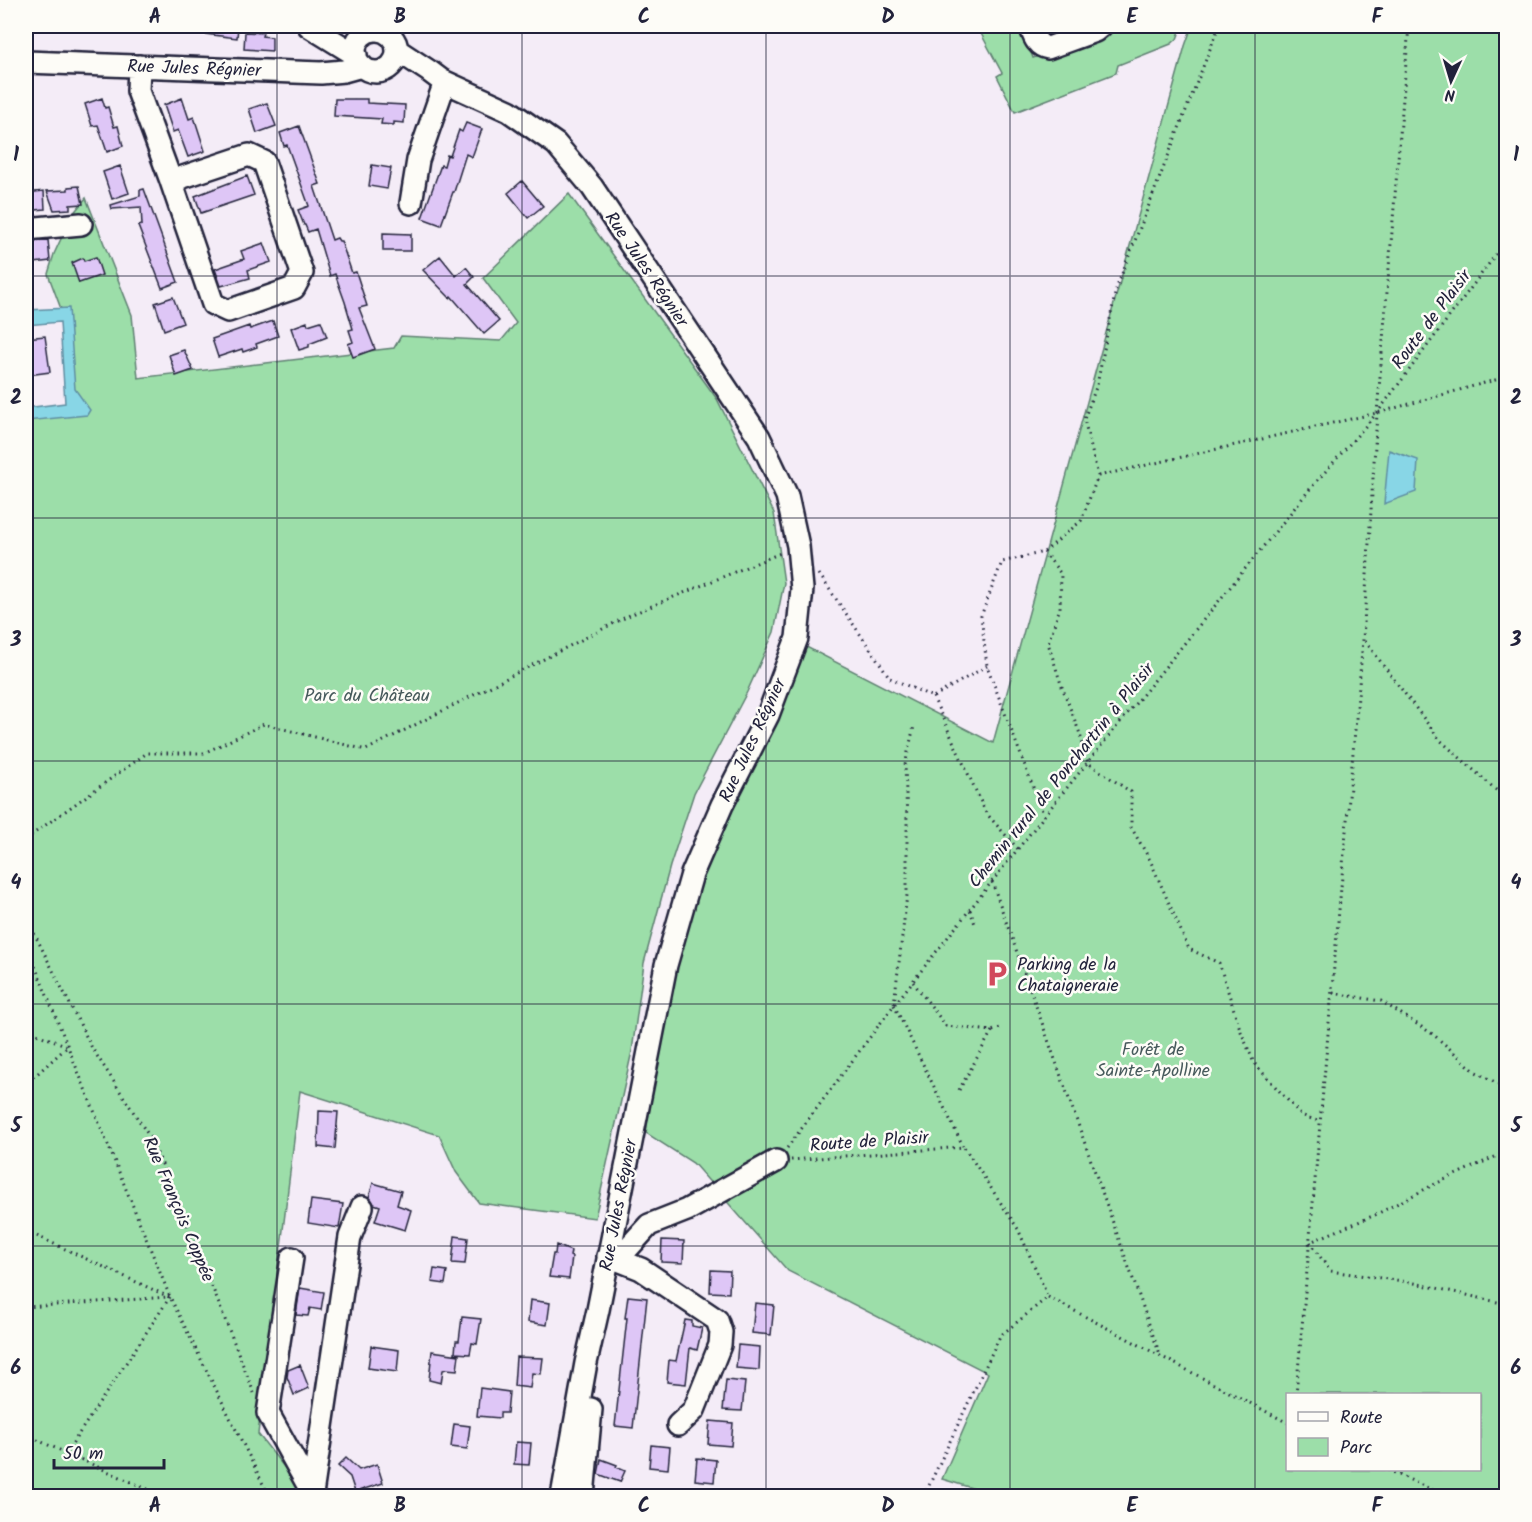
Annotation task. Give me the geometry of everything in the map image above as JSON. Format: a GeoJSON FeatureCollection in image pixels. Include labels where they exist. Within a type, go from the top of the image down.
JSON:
{"type":"FeatureCollection","features":[{"type":"Feature","properties":{"kind":"street"},"geometry":{"type":"LineString","coordinates":[[309,26],[375,71],[396,52],[393,39],[383,29],[344,32],[324,26]]}},
{"type":"Feature","properties":{"kind":"street"},"geometry":{"type":"LineString","coordinates":[[1030,26],[1037,43],[1048,48],[1095,31],[1101,26]]}},
{"type":"Feature","properties":{"kind":"street"},"geometry":{"type":"LineString","coordinates":[[359,61],[357,43],[383,29]]}},
{"type":"Feature","properties":{"kind":"street","name":"Rue Jules Régnier"},"geometry":{"type":"LineString","coordinates":[[396,52],[443,81],[509,111],[528,124],[555,144],[592,187],[759,437],[787,496],[798,546],[802,589],[796,638],[768,715],[722,806],[692,874],[666,965],[613,1258],[586,1363],[562,1497]]}},
{"type":"Feature","properties":{"kind":"street","name":"Rue Jules Régnier"},"geometry":{"type":"LineString","coordinates":[[26,62],[321,73],[344,71],[359,61]]}},
{"type":"Feature","properties":{"kind":"street"},"geometry":{"type":"LineString","coordinates":[[138,66],[138,91],[213,304],[228,310],[294,288],[302,273],[264,162],[249,156],[171,181]]}},
{"type":"Feature","properties":{"kind":"street"},"geometry":{"type":"LineString","coordinates":[[411,203],[418,160],[443,81]]}},
{"type":"Feature","properties":{"kind":"street"},"geometry":{"type":"LineString","coordinates":[[26,229],[81,224]]}},
{"type":"Feature","properties":{"kind":"street"},"geometry":{"type":"LineString","coordinates":[[678,1425],[694,1410],[720,1346],[721,1332],[717,1320],[641,1269],[613,1258],[649,1225],[687,1209],[776,1161]]}},
{"type":"Feature","properties":{"kind":"street"},"geometry":{"type":"LineString","coordinates":[[313,1495],[350,1237],[362,1207]]}},
{"type":"Feature","properties":{"kind":"street"},"geometry":{"type":"LineString","coordinates":[[292,1258],[268,1413],[313,1495]]}},
{"type":"Feature","properties":{"kind":"street","name":"Rue Jules Régnier"},"geometry":{"type":"LineString","coordinates":[[583,1497],[598,1310]]}},
{"type":"Feature","properties":{"kind":"path"},"geometry":{"type":"LineString","coordinates":[[1044,816],[987,666],[981,616],[1002,562],[1044,552],[1081,521],[1098,476],[1084,419],[1097,385],[1116,289],[1219,26]]}},
{"type":"Feature","properties":{"kind":"path"},"geometry":{"type":"LineString","coordinates":[[1296,1393],[1363,640],[1377,413],[1409,26]]}},
{"type":"Feature","properties":{"kind":"path"},"geometry":{"type":"LineString","coordinates":[[383,29],[396,52]]}},
{"type":"Feature","properties":{"kind":"path","name":"Route de Plaisir"},"geometry":{"type":"LineString","coordinates":[[1377,413],[1506,242]]}},
{"type":"Feature","properties":{"kind":"path"},"geometry":{"type":"LineString","coordinates":[[1098,476],[1377,413],[1506,377]]}},
{"type":"Feature","properties":{"kind":"path","name":"Chemin rural de Ponchartrin à Plaisir"},"geometry":{"type":"LineString","coordinates":[[776,1161],[894,1005],[1044,816],[1310,489],[1377,413]]}},
{"type":"Feature","properties":{"kind":"path"},"geometry":{"type":"LineString","coordinates":[[26,839],[147,753],[204,753],[264,724],[366,750],[630,615],[798,546],[890,678],[933,697],[986,813],[1018,849]]}},
{"type":"Feature","properties":{"kind":"path"},"geometry":{"type":"LineString","coordinates":[[1044,552],[1061,574],[1060,608],[1048,643],[1088,763],[1131,792],[1131,827],[1150,860],[1189,949],[1219,963],[1239,1029],[1254,1063],[1301,1115],[1320,1122]]}},
{"type":"Feature","properties":{"kind":"path"},"geometry":{"type":"LineString","coordinates":[[1363,640],[1440,740],[1506,799]]}},
{"type":"Feature","properties":{"kind":"path"},"geometry":{"type":"LineString","coordinates":[[933,697],[987,666]]}},
{"type":"Feature","properties":{"kind":"path"},"geometry":{"type":"LineString","coordinates":[[894,1005],[906,896],[905,765],[914,726]]}},
{"type":"Feature","properties":{"kind":"path"},"geometry":{"type":"LineString","coordinates":[[992,882],[1160,1355]]}},
{"type":"Feature","properties":{"kind":"path"},"geometry":{"type":"LineString","coordinates":[[970,910],[975,924]]}},
{"type":"Feature","properties":{"kind":"path","name":"Rue François Coppée"},"geometry":{"type":"LineString","coordinates":[[26,917],[92,1048],[148,1136],[173,1188],[250,1388],[268,1413]]}},
{"type":"Feature","properties":{"kind":"path"},"geometry":{"type":"LineString","coordinates":[[26,944],[170,1297],[269,1497]]}},
{"type":"Feature","properties":{"kind":"path"},"geometry":{"type":"LineString","coordinates":[[913,982],[946,1026],[992,1031],[1003,1027]]}},
{"type":"Feature","properties":{"kind":"path"},"geometry":{"type":"LineString","coordinates":[[1332,993],[1382,1001],[1434,1035],[1476,1072],[1506,1088]]}},
{"type":"Feature","properties":{"kind":"path","name":"Route de Plaisir"},"geometry":{"type":"LineString","coordinates":[[894,1005],[964,1147],[1018,1229],[1048,1297]]}},
{"type":"Feature","properties":{"kind":"path"},"geometry":{"type":"LineString","coordinates":[[26,1030],[68,1046]]}},
{"type":"Feature","properties":{"kind":"path"},"geometry":{"type":"LineString","coordinates":[[959,1090],[992,1031]]}},
{"type":"Feature","properties":{"kind":"path"},"geometry":{"type":"LineString","coordinates":[[26,1084],[68,1046]]}},
{"type":"Feature","properties":{"kind":"path","name":"Route de Plaisir"},"geometry":{"type":"LineString","coordinates":[[776,1161],[964,1147]]}},
{"type":"Feature","properties":{"kind":"path"},"geometry":{"type":"LineString","coordinates":[[1310,1242],[1375,1215],[1437,1183],[1506,1152]]}},
{"type":"Feature","properties":{"kind":"path"},"geometry":{"type":"LineString","coordinates":[[26,1232],[170,1297]]}},
{"type":"Feature","properties":{"kind":"path"},"geometry":{"type":"LineString","coordinates":[[1310,1242],[1330,1271],[1410,1282],[1506,1304]]}},
{"type":"Feature","properties":{"kind":"path"},"geometry":{"type":"LineString","coordinates":[[26,1306],[170,1297]]}},
{"type":"Feature","properties":{"kind":"path"},"geometry":{"type":"LineString","coordinates":[[66,1453],[170,1297]]}},
{"type":"Feature","properties":{"kind":"path"},"geometry":{"type":"LineString","coordinates":[[924,1497],[1000,1336],[1048,1297],[1286,1422]]}},
{"type":"Feature","properties":{"kind":"path"},"geometry":{"type":"LineString","coordinates":[[26,1434],[163,1497]]}},
{"type":"Feature","properties":{"kind":"path"},"geometry":{"type":"LineString","coordinates":[[1390,1471],[1446,1497]]}},
{"type":"Feature","properties":{"kind":"green space"},"geometry":{"type":"Polygon","coordinates":[[[977,26],[1022,26],[1033,58],[1107,32],[1114,26],[1182,26],[1177,39],[1171,44],[1118,65],[1116,73],[1015,112],[997,76],[1002,73],[977,26]]]}},
{"type":"Feature","properties":{"kind":"green space","name":"Forêt de Sainte-Apolline"},"geometry":{"type":"Polygon","coordinates":[[[1192,26],[1506,26],[1506,1496],[998,1496],[942,1479],[988,1373],[788,1271],[693,1163],[646,1133],[676,939],[789,638],[993,743],[1192,26]]]}},
{"type":"Feature","properties":{"kind":"green space","name":"Parc du Château"},"geometry":{"type":"Polygon","coordinates":[[[569,194],[717,399],[774,513],[784,583],[774,632],[747,692],[694,793],[670,866],[644,963],[632,1051],[595,1218],[479,1203],[456,1172],[439,1135],[300,1091],[258,1434],[307,1496],[26,1496],[26,420],[69,414],[64,317],[48,274],[54,254],[72,215],[86,198],[132,315],[138,378],[394,348],[401,336],[501,341],[516,323],[483,278],[569,194]]]}},
{"type":"Feature","properties":{"kind":"water"},"geometry":{"type":"Polygon","coordinates":[[[69,308],[75,389],[90,410],[87,415],[26,421],[26,408],[65,403],[60,322],[26,325],[26,310],[69,308]]]}},
{"type":"Feature","properties":{"kind":"water"},"geometry":{"type":"Polygon","coordinates":[[[1389,450],[1418,460],[1416,492],[1384,504],[1389,450]]]}},
{"type":"Feature","properties":{"kind":"building"},"geometry":{"type":"Polygon","coordinates":[[[198,26],[238,26],[237,38],[197,33],[198,26]]]}},
{"type":"Feature","properties":{"kind":"building"},"geometry":{"type":"Polygon","coordinates":[[[245,32],[263,33],[262,36],[272,37],[272,51],[244,49],[245,32]]]}},
{"type":"Feature","properties":{"kind":"building"},"geometry":{"type":"Polygon","coordinates":[[[102,98],[105,108],[108,107],[114,127],[118,126],[123,146],[107,152],[98,125],[92,126],[85,104],[102,98]]]}},
{"type":"Feature","properties":{"kind":"building"},"geometry":{"type":"Polygon","coordinates":[[[182,98],[189,119],[194,117],[205,151],[188,157],[178,130],[173,132],[164,105],[182,98]]]}},
{"type":"Feature","properties":{"kind":"building"},"geometry":{"type":"Polygon","coordinates":[[[335,99],[367,99],[367,103],[405,105],[404,123],[381,124],[382,119],[334,116],[335,99]]]}},
{"type":"Feature","properties":{"kind":"building"},"geometry":{"type":"Polygon","coordinates":[[[267,103],[276,126],[257,133],[249,109],[267,103]]]}},
{"type":"Feature","properties":{"kind":"building"},"geometry":{"type":"Polygon","coordinates":[[[466,123],[482,129],[472,157],[466,154],[441,225],[422,218],[441,165],[444,166],[447,155],[450,156],[459,130],[462,132],[466,123]]]}},
{"type":"Feature","properties":{"kind":"building"},"geometry":{"type":"Polygon","coordinates":[[[299,126],[320,184],[314,186],[332,240],[337,238],[341,241],[352,273],[356,272],[367,306],[359,308],[375,349],[353,357],[348,344],[353,342],[349,330],[353,329],[345,302],[335,274],[330,276],[316,229],[308,232],[298,210],[309,206],[287,145],[284,146],[280,133],[299,126]]]}},
{"type":"Feature","properties":{"kind":"building"},"geometry":{"type":"Polygon","coordinates":[[[372,165],[391,168],[387,189],[369,186],[372,165]]]}},
{"type":"Feature","properties":{"kind":"building"},"geometry":{"type":"Polygon","coordinates":[[[120,166],[129,193],[112,199],[103,172],[120,166]]]}},
{"type":"Feature","properties":{"kind":"building"},"geometry":{"type":"Polygon","coordinates":[[[247,176],[254,195],[201,213],[195,196],[247,176]]]}},
{"type":"Feature","properties":{"kind":"building"},"geometry":{"type":"Polygon","coordinates":[[[522,181],[543,206],[528,218],[508,193],[522,181]]]}},
{"type":"Feature","properties":{"kind":"building"},"geometry":{"type":"Polygon","coordinates":[[[79,186],[83,204],[70,205],[70,209],[54,210],[47,191],[68,190],[68,187],[79,186]]]}},
{"type":"Feature","properties":{"kind":"building"},"geometry":{"type":"Polygon","coordinates":[[[144,189],[178,282],[162,288],[138,226],[142,225],[141,207],[112,209],[111,205],[140,196],[140,190],[144,189]]]}},
{"type":"Feature","properties":{"kind":"building"},"geometry":{"type":"Polygon","coordinates":[[[44,191],[45,209],[26,211],[26,193],[44,191]]]}},
{"type":"Feature","properties":{"kind":"building"},"geometry":{"type":"Polygon","coordinates":[[[383,233],[411,234],[411,251],[383,251],[383,233]]]}},
{"type":"Feature","properties":{"kind":"building"},"geometry":{"type":"Polygon","coordinates":[[[48,240],[50,261],[26,264],[26,241],[48,240]]]}},
{"type":"Feature","properties":{"kind":"building"},"geometry":{"type":"Polygon","coordinates":[[[264,243],[271,262],[248,270],[250,278],[221,286],[215,269],[244,259],[241,251],[264,243]]]}},
{"type":"Feature","properties":{"kind":"building"},"geometry":{"type":"Polygon","coordinates":[[[440,256],[456,276],[466,267],[474,277],[467,284],[499,321],[484,334],[451,296],[450,298],[423,270],[440,256]]]}},
{"type":"Feature","properties":{"kind":"building"},"geometry":{"type":"Polygon","coordinates":[[[96,257],[102,275],[79,283],[72,263],[83,258],[84,261],[96,257]]]}},
{"type":"Feature","properties":{"kind":"building"},"geometry":{"type":"Polygon","coordinates":[[[173,297],[183,323],[164,330],[155,303],[173,297]]]}},
{"type":"Feature","properties":{"kind":"building"},"geometry":{"type":"Polygon","coordinates":[[[273,321],[278,336],[256,344],[257,347],[243,352],[242,349],[218,357],[212,339],[249,326],[250,329],[273,321]]]}},
{"type":"Feature","properties":{"kind":"building"},"geometry":{"type":"Polygon","coordinates":[[[321,321],[327,337],[299,350],[291,328],[307,322],[308,325],[321,321]]]}},
{"type":"Feature","properties":{"kind":"building"},"geometry":{"type":"Polygon","coordinates":[[[45,336],[50,372],[28,375],[26,338],[45,336]]]}},
{"type":"Feature","properties":{"kind":"building"},"geometry":{"type":"Polygon","coordinates":[[[184,350],[193,370],[176,376],[169,355],[184,350]]]}},
{"type":"Feature","properties":{"kind":"building"},"geometry":{"type":"Polygon","coordinates":[[[319,1111],[338,1112],[335,1149],[318,1147],[319,1111]]]}},
{"type":"Feature","properties":{"kind":"building"},"geometry":{"type":"Polygon","coordinates":[[[373,1183],[401,1191],[397,1205],[411,1210],[405,1230],[375,1221],[380,1206],[374,1204],[369,1197],[373,1183]]]}},
{"type":"Feature","properties":{"kind":"building"},"geometry":{"type":"Polygon","coordinates":[[[311,1200],[343,1204],[339,1228],[308,1223],[311,1200]]]}},
{"type":"Feature","properties":{"kind":"building"},"geometry":{"type":"Polygon","coordinates":[[[455,1236],[468,1238],[465,1264],[452,1263],[455,1236]]]}},
{"type":"Feature","properties":{"kind":"building"},"geometry":{"type":"Polygon","coordinates":[[[662,1240],[684,1241],[683,1263],[661,1262],[662,1240]]]}},
{"type":"Feature","properties":{"kind":"building"},"geometry":{"type":"Polygon","coordinates":[[[556,1245],[571,1251],[569,1279],[549,1277],[556,1245]]]}},
{"type":"Feature","properties":{"kind":"building"},"geometry":{"type":"Polygon","coordinates":[[[434,1269],[447,1271],[445,1284],[432,1282],[434,1269]]]}},
{"type":"Feature","properties":{"kind":"building"},"geometry":{"type":"Polygon","coordinates":[[[711,1270],[730,1271],[729,1293],[710,1292],[711,1270]]]}},
{"type":"Feature","properties":{"kind":"building"},"geometry":{"type":"Polygon","coordinates":[[[300,1288],[324,1292],[321,1310],[310,1308],[308,1316],[296,1315],[300,1288]]]}},
{"type":"Feature","properties":{"kind":"building"},"geometry":{"type":"Polygon","coordinates":[[[628,1296],[647,1298],[633,1428],[615,1426],[628,1296]]]}},
{"type":"Feature","properties":{"kind":"building"},"geometry":{"type":"Polygon","coordinates":[[[530,1300],[550,1303],[547,1325],[528,1322],[530,1300]]]}},
{"type":"Feature","properties":{"kind":"building"},"geometry":{"type":"Polygon","coordinates":[[[755,1303],[774,1305],[771,1335],[752,1333],[755,1303]]]}},
{"type":"Feature","properties":{"kind":"building"},"geometry":{"type":"Polygon","coordinates":[[[462,1317],[481,1319],[477,1344],[472,1343],[470,1354],[455,1353],[462,1317]]]}},
{"type":"Feature","properties":{"kind":"building"},"geometry":{"type":"Polygon","coordinates":[[[685,1320],[692,1321],[692,1326],[702,1328],[697,1350],[690,1348],[686,1384],[667,1382],[669,1360],[676,1361],[685,1320]]]}},
{"type":"Feature","properties":{"kind":"building"},"geometry":{"type":"Polygon","coordinates":[[[738,1345],[760,1347],[759,1370],[736,1368],[738,1345]]]}},
{"type":"Feature","properties":{"kind":"building"},"geometry":{"type":"Polygon","coordinates":[[[371,1346],[399,1350],[397,1372],[368,1368],[371,1346]]]}},
{"type":"Feature","properties":{"kind":"building"},"geometry":{"type":"Polygon","coordinates":[[[432,1351],[459,1355],[457,1370],[443,1370],[441,1383],[429,1380],[432,1351]]]}},
{"type":"Feature","properties":{"kind":"building"},"geometry":{"type":"Polygon","coordinates":[[[516,1357],[543,1358],[541,1374],[532,1373],[530,1388],[514,1386],[516,1357]]]}},
{"type":"Feature","properties":{"kind":"building"},"geometry":{"type":"Polygon","coordinates":[[[300,1365],[309,1388],[294,1395],[287,1377],[288,1370],[300,1365]]]}},
{"type":"Feature","properties":{"kind":"building"},"geometry":{"type":"Polygon","coordinates":[[[726,1380],[745,1382],[742,1411],[723,1410],[726,1380]]]}},
{"type":"Feature","properties":{"kind":"building"},"geometry":{"type":"Polygon","coordinates":[[[480,1388],[509,1392],[507,1413],[500,1413],[500,1418],[477,1416],[480,1388]]]}},
{"type":"Feature","properties":{"kind":"building"},"geometry":{"type":"Polygon","coordinates":[[[710,1421],[733,1423],[731,1446],[708,1444],[710,1421]]]}},
{"type":"Feature","properties":{"kind":"building"},"geometry":{"type":"Polygon","coordinates":[[[454,1424],[470,1426],[467,1449],[451,1447],[454,1424]]]}},
{"type":"Feature","properties":{"kind":"building"},"geometry":{"type":"Polygon","coordinates":[[[516,1442],[531,1443],[529,1465],[514,1464],[516,1442]]]}},
{"type":"Feature","properties":{"kind":"building"},"geometry":{"type":"Polygon","coordinates":[[[651,1445],[670,1447],[668,1469],[649,1467],[651,1445]]]}},
{"type":"Feature","properties":{"kind":"building"},"geometry":{"type":"Polygon","coordinates":[[[346,1458],[359,1470],[377,1464],[383,1483],[355,1492],[350,1477],[338,1466],[346,1458]]]}},
{"type":"Feature","properties":{"kind":"building"},"geometry":{"type":"Polygon","coordinates":[[[697,1458],[716,1460],[714,1482],[695,1480],[697,1458]]]}},
{"type":"Feature","properties":{"kind":"building"},"geometry":{"type":"Polygon","coordinates":[[[601,1459],[625,1471],[620,1482],[598,1474],[601,1459]]]}},
{"type":"Feature","properties":{"kind":"place","name":"Parking de la Chataigneraie"},"geometry":{"type":"Point","coordinates":[997,974]}}]}
